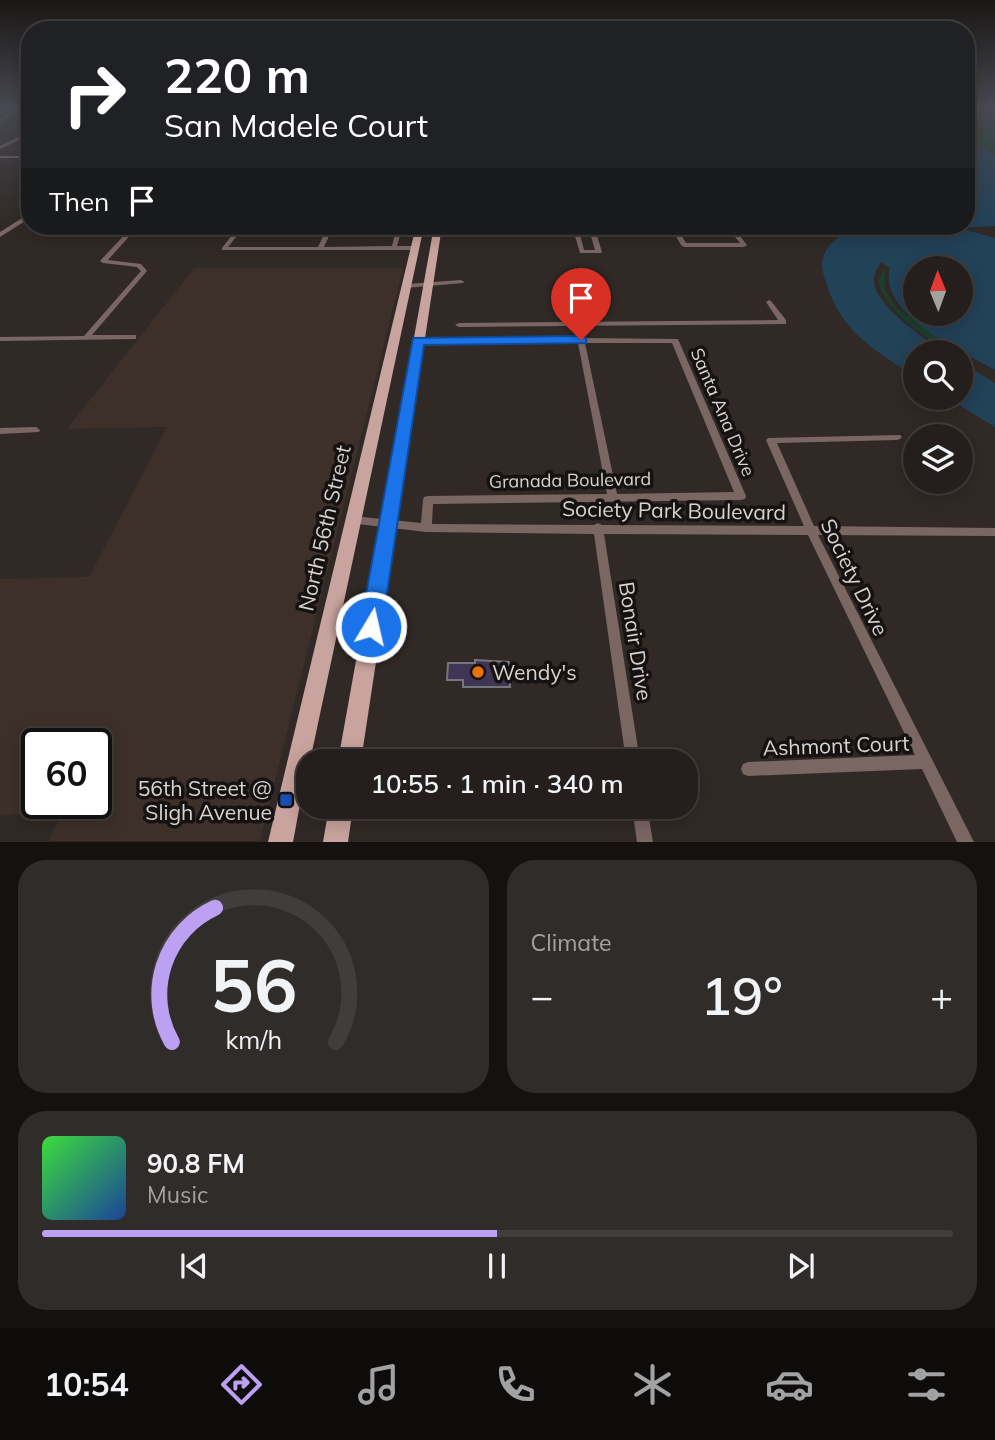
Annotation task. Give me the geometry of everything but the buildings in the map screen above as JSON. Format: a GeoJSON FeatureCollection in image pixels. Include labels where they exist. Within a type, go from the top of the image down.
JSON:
{"type":"FeatureCollection","features":[{"type":"Feature","properties":{"kind":"main road","name":"North 56th Street"},"geometry":{"type":"LineString","coordinates":[[280,842],[418,235]]}},
{"type":"Feature","properties":{"kind":"main road"},"geometry":{"type":"LineString","coordinates":[[351,749],[437,235]]}},
{"type":"Feature","properties":{"kind":"main road"},"geometry":{"type":"LineString","coordinates":[[335,842],[339,819]]}},
{"type":"Feature","properties":{"kind":"street"},"geometry":{"type":"LineString","coordinates":[[0,157],[21,157]]}},
{"type":"Feature","properties":{"kind":"street"},"geometry":{"type":"LineString","coordinates":[[0,235],[21,221]]}},
{"type":"Feature","properties":{"kind":"street"},"geometry":{"type":"LineString","coordinates":[[86,338],[144,271],[139,265],[103,261],[127,235]]}},
{"type":"Feature","properties":{"kind":"street"},"geometry":{"type":"LineString","coordinates":[[235,235],[224,249],[415,248]]}},
{"type":"Feature","properties":{"kind":"street"},"geometry":{"type":"LineString","coordinates":[[320,249],[326,235]]}},
{"type":"Feature","properties":{"kind":"street"},"geometry":{"type":"LineString","coordinates":[[394,248],[398,235]]}},
{"type":"Feature","properties":{"kind":"street"},"geometry":{"type":"LineString","coordinates":[[577,235],[582,252],[599,252],[594,235]]}},
{"type":"Feature","properties":{"kind":"street"},"geometry":{"type":"LineString","coordinates":[[678,235],[684,245],[744,245],[736,235]]}},
{"type":"Feature","properties":{"kind":"street"},"geometry":{"type":"LineString","coordinates":[[406,286],[461,282]]}},
{"type":"Feature","properties":{"kind":"street"},"geometry":{"type":"LineString","coordinates":[[459,325],[783,322],[769,302]]}},
{"type":"Feature","properties":{"kind":"street"},"geometry":{"type":"LineString","coordinates":[[0,339],[133,337]]}},
{"type":"Feature","properties":{"kind":"street"},"geometry":{"type":"LineString","coordinates":[[418,341],[581,340],[613,497]]}},
{"type":"Feature","properties":{"kind":"street","name":"Santa Ana Drive"},"geometry":{"type":"LineString","coordinates":[[581,340],[676,341],[741,496]]}},
{"type":"Feature","properties":{"kind":"street"},"geometry":{"type":"LineString","coordinates":[[0,431],[36,430]]}},
{"type":"Feature","properties":{"kind":"street","name":"Society Drive"},"geometry":{"type":"LineString","coordinates":[[897,437],[771,440],[811,531],[966,842]]}},
{"type":"Feature","properties":{"kind":"street","name":"Granada Boulevard"},"geometry":{"type":"LineString","coordinates":[[426,527],[428,500],[741,496]]}},
{"type":"Feature","properties":{"kind":"street","name":"Society Park Boulevard"},"geometry":{"type":"LineString","coordinates":[[353,520],[426,527],[995,532]]}},
{"type":"Feature","properties":{"kind":"street","name":"Bonair Drive"},"geometry":{"type":"LineString","coordinates":[[598,527],[631,749]]}},
{"type":"Feature","properties":{"kind":"street","name":"Ashmont Court"},"geometry":{"type":"LineString","coordinates":[[748,769],[925,762]]}},
{"type":"Feature","properties":{"kind":"street"},"geometry":{"type":"LineString","coordinates":[[642,819],[645,842]]}},
{"type":"Feature","properties":{"kind":"shaded area"},"geometry":{"type":"Polygon","coordinates":[[[194,268],[403,268],[260,841],[49,841],[58,819],[112,819],[112,728],[21,728],[21,814],[0,815],[0,579],[89,577],[167,427],[67,429],[194,268]]]}},
{"type":"Feature","properties":{"kind":"green space"},"geometry":{"type":"Polygon","coordinates":[[[984,148],[995,148],[995,155],[984,148]]]}},
{"type":"Feature","properties":{"kind":"green space"},"geometry":{"type":"Polygon","coordinates":[[[885,267],[885,290],[903,312],[903,318],[889,303],[878,281],[885,267]]]}},
{"type":"Feature","properties":{"kind":"green space"},"geometry":{"type":"Polygon","coordinates":[[[912,326],[923,326],[943,340],[932,340],[912,326]]]}},
{"type":"Feature","properties":{"kind":"water"},"geometry":{"type":"Polygon","coordinates":[[[975,148],[984,148],[995,155],[995,226],[975,227],[975,148]]]}},
{"type":"Feature","properties":{"kind":"water"},"geometry":{"type":"Polygon","coordinates":[[[975,232],[995,238],[995,370],[973,358],[973,340],[941,340],[922,326],[973,326],[973,256],[903,256],[903,309],[896,301],[889,285],[890,268],[881,262],[874,277],[875,287],[881,298],[903,322],[903,326],[909,326],[927,340],[903,340],[903,369],[862,339],[841,316],[824,275],[822,261],[827,248],[841,235],[975,235],[975,232]]]}},
{"type":"Feature","properties":{"kind":"water"},"geometry":{"type":"Polygon","coordinates":[[[973,369],[995,383],[995,427],[967,410],[973,410],[973,369]]]}},
{"type":"Feature","properties":{"kind":"place","name":"Wendy's"},"geometry":{"type":"Point","coordinates":[478,672]}},
{"type":"Feature","properties":{"kind":"place","name":"56th Street @ Sligh Avenue"},"geometry":{"type":"Point","coordinates":[286,800]}},
{"type":"Feature","properties":{"kind":"route"},"geometry":{"type":"LineString","coordinates":[[371,627],[418,341],[581,340]]}}]}
